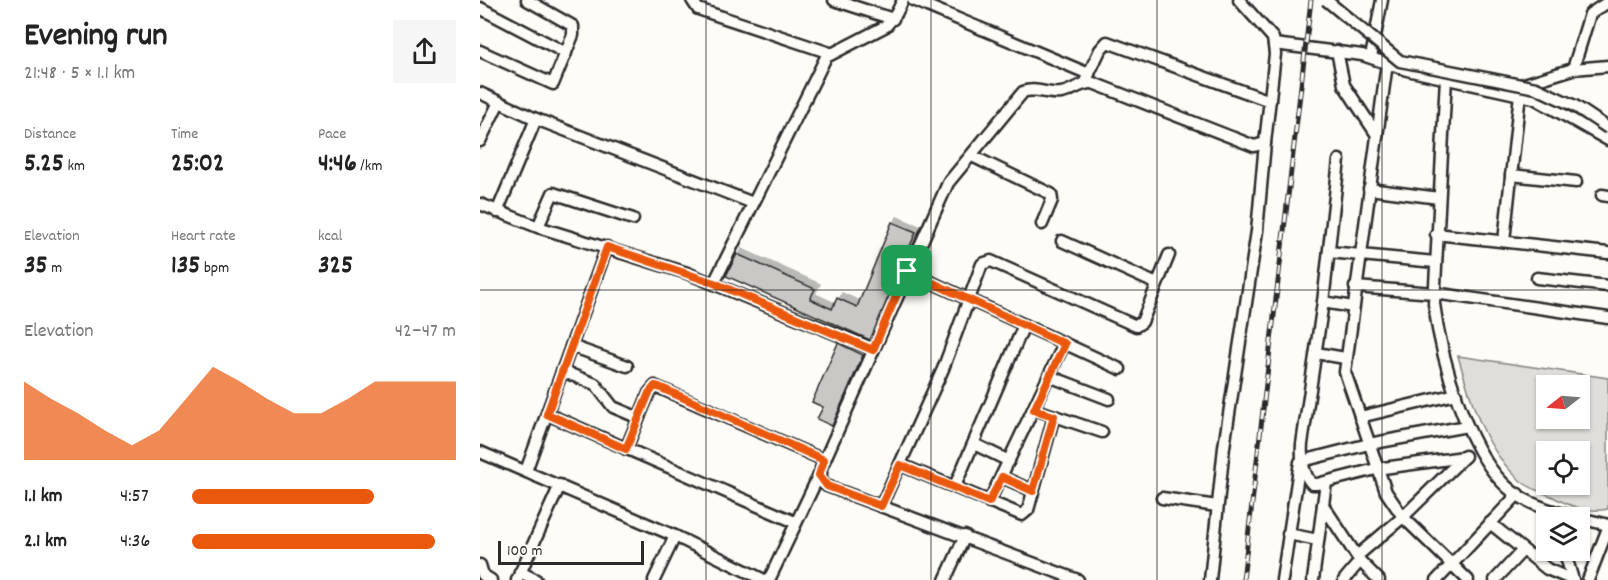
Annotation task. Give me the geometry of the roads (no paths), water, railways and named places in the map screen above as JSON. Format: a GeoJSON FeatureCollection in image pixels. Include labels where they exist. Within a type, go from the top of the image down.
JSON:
{"type":"FeatureCollection","features":[{"type":"Feature","properties":{"kind":"street"},"geometry":{"type":"LineString","coordinates":[[480,51],[551,84],[555,81],[574,30],[571,23],[527,0]]}},
{"type":"Feature","properties":{"kind":"street"},"geometry":{"type":"LineString","coordinates":[[692,0],[698,9],[830,53]]}},
{"type":"Feature","properties":{"kind":"street"},"geometry":{"type":"LineString","coordinates":[[834,0],[893,19]]}},
{"type":"Feature","properties":{"kind":"street"},"geometry":{"type":"LineString","coordinates":[[714,283],[830,53],[879,31],[893,19],[903,0]]}},
{"type":"Feature","properties":{"kind":"street"},"geometry":{"type":"LineString","coordinates":[[913,0],[1093,83],[1254,146],[1265,143]]}},
{"type":"Feature","properties":{"kind":"street"},"geometry":{"type":"LineString","coordinates":[[1210,580],[1224,447],[1257,231],[1274,44],[1270,32],[1239,0]]}},
{"type":"Feature","properties":{"kind":"street"},"geometry":{"type":"LineString","coordinates":[[1326,0],[1400,61],[1536,88],[1575,106],[1608,128]]}},
{"type":"Feature","properties":{"kind":"street"},"geometry":{"type":"LineString","coordinates":[[1371,57],[1382,0]]}},
{"type":"Feature","properties":{"kind":"street"},"geometry":{"type":"LineString","coordinates":[[1573,69],[1592,5],[1608,2]]}},
{"type":"Feature","properties":{"kind":"street"},"geometry":{"type":"LineString","coordinates":[[480,8],[566,53]]}},
{"type":"Feature","properties":{"kind":"street"},"geometry":{"type":"LineString","coordinates":[[769,580],[819,475],[907,271],[948,183],[1023,92],[1032,90],[1063,93],[1086,79],[1100,50],[1107,42],[1270,101]]}},
{"type":"Feature","properties":{"kind":"street"},"geometry":{"type":"LineString","coordinates":[[1274,44],[1371,57],[1446,78],[1507,90],[1550,105],[1608,140]]}},
{"type":"Feature","properties":{"kind":"street"},"geometry":{"type":"LineString","coordinates":[[1337,51],[1344,85],[1377,135]]}},
{"type":"Feature","properties":{"kind":"street"},"geometry":{"type":"LineString","coordinates":[[1387,63],[1355,287],[1346,358],[1346,382],[1386,492],[1403,517],[1468,580]]}},
{"type":"Feature","properties":{"kind":"street"},"geometry":{"type":"LineString","coordinates":[[1507,90],[1573,69],[1608,66]]}},
{"type":"Feature","properties":{"kind":"street"},"geometry":{"type":"LineString","coordinates":[[1446,78],[1434,293],[1438,330],[1456,394],[1476,445],[1508,487],[1518,495],[1543,507]]}},
{"type":"Feature","properties":{"kind":"street"},"geometry":{"type":"LineString","coordinates":[[480,93],[536,118],[753,203]]}},
{"type":"Feature","properties":{"kind":"street"},"geometry":{"type":"LineString","coordinates":[[1504,241],[1520,94]]}},
{"type":"Feature","properties":{"kind":"street"},"geometry":{"type":"LineString","coordinates":[[481,135],[498,102]]}},
{"type":"Feature","properties":{"kind":"street"},"geometry":{"type":"LineString","coordinates":[[497,212],[536,118]]}},
{"type":"Feature","properties":{"kind":"street"},"geometry":{"type":"LineString","coordinates":[[972,156],[1051,194],[1052,200],[1042,224]]}},
{"type":"Feature","properties":{"kind":"street"},"geometry":{"type":"LineString","coordinates":[[1282,580],[1323,303],[1339,160]]}},
{"type":"Feature","properties":{"kind":"street"},"geometry":{"type":"LineString","coordinates":[[1511,175],[1576,182]]}},
{"type":"Feature","properties":{"kind":"street"},"geometry":{"type":"LineString","coordinates":[[1369,189],[1439,198]]}},
{"type":"Feature","properties":{"kind":"street"},"geometry":{"type":"LineString","coordinates":[[538,227],[552,193],[633,219]]}},
{"type":"Feature","properties":{"kind":"street"},"geometry":{"type":"LineString","coordinates":[[480,204],[538,227],[607,247],[714,283],[873,350]]}},
{"type":"Feature","properties":{"kind":"street"},"geometry":{"type":"LineString","coordinates":[[1436,234],[1608,253]]}},
{"type":"Feature","properties":{"kind":"street"},"geometry":{"type":"LineString","coordinates":[[1062,241],[1157,284]]}},
{"type":"Feature","properties":{"kind":"street"},"geometry":{"type":"LineString","coordinates":[[526,471],[607,247]]}},
{"type":"Feature","properties":{"kind":"street"},"geometry":{"type":"LineString","coordinates":[[1329,252],[1435,262]]}},
{"type":"Feature","properties":{"kind":"street"},"geometry":{"type":"LineString","coordinates":[[881,506],[943,369],[967,299],[982,264],[991,261],[1136,326],[1142,322],[1169,255]]}},
{"type":"Feature","properties":{"kind":"street"},"geometry":{"type":"LineString","coordinates":[[907,271],[1120,369]]}},
{"type":"Feature","properties":{"kind":"street"},"geometry":{"type":"LineString","coordinates":[[1537,278],[1608,286]]}},
{"type":"Feature","properties":{"kind":"street"},"geometry":{"type":"LineString","coordinates":[[1355,287],[1434,293],[1608,318]]}},
{"type":"Feature","properties":{"kind":"street"},"geometry":{"type":"LineString","coordinates":[[1323,303],[1353,307]]}},
{"type":"Feature","properties":{"kind":"street"},"geometry":{"type":"LineString","coordinates":[[955,486],[1024,326]]}},
{"type":"Feature","properties":{"kind":"street"},"geometry":{"type":"LineString","coordinates":[[989,502],[1065,344]]}},
{"type":"Feature","properties":{"kind":"street"},"geometry":{"type":"LineString","coordinates":[[571,346],[627,366]]}},
{"type":"Feature","properties":{"kind":"street"},"geometry":{"type":"LineString","coordinates":[[1316,353],[1346,358]]}},
{"type":"Feature","properties":{"kind":"street"},"geometry":{"type":"LineString","coordinates":[[562,371],[595,384],[613,407],[639,417]]}},
{"type":"Feature","properties":{"kind":"street"},"geometry":{"type":"LineString","coordinates":[[1049,376],[1109,399]]}},
{"type":"Feature","properties":{"kind":"street"},"geometry":{"type":"LineString","coordinates":[[626,449],[649,393],[655,386],[824,460]]}},
{"type":"Feature","properties":{"kind":"street"},"geometry":{"type":"LineString","coordinates":[[1360,417],[1456,394]]}},
{"type":"Feature","properties":{"kind":"street"},"geometry":{"type":"LineString","coordinates":[[1034,410],[1102,432]]}},
{"type":"Feature","properties":{"kind":"street"},"geometry":{"type":"LineString","coordinates":[[547,414],[795,522]]}},
{"type":"Feature","properties":{"kind":"street"},"geometry":{"type":"LineString","coordinates":[[900,465],[1022,515],[1028,510],[1054,416]]}},
{"type":"Feature","properties":{"kind":"street"},"geometry":{"type":"LineString","coordinates":[[1301,458],[1467,426]]}},
{"type":"Feature","properties":{"kind":"street"},"geometry":{"type":"LineString","coordinates":[[974,444],[1009,461]]}},
{"type":"Feature","properties":{"kind":"street"},"geometry":{"type":"LineString","coordinates":[[1344,580],[1359,558],[1476,445]]}},
{"type":"Feature","properties":{"kind":"street"},"geometry":{"type":"LineString","coordinates":[[480,452],[675,536],[764,580]]}},
{"type":"Feature","properties":{"kind":"street"},"geometry":{"type":"LineString","coordinates":[[1301,458],[1312,484],[1376,469],[1464,457]]}},
{"type":"Feature","properties":{"kind":"street"},"geometry":{"type":"LineString","coordinates":[[819,475],[827,486],[1078,580]]}},
{"type":"Feature","properties":{"kind":"street"},"geometry":{"type":"LineString","coordinates":[[1002,477],[1033,491]]}},
{"type":"Feature","properties":{"kind":"street"},"geometry":{"type":"LineString","coordinates":[[1313,580],[1326,482]]}},
{"type":"Feature","properties":{"kind":"street"},"geometry":{"type":"LineString","coordinates":[[536,580],[518,576],[560,485]]}},
{"type":"Feature","properties":{"kind":"street"},"geometry":{"type":"LineString","coordinates":[[1437,580],[1518,495]]}},
{"type":"Feature","properties":{"kind":"street"},"geometry":{"type":"LineString","coordinates":[[1162,498],[1218,506]]}},
{"type":"Feature","properties":{"kind":"street"},"geometry":{"type":"LineString","coordinates":[[1323,505],[1359,558],[1379,580]]}},
{"type":"Feature","properties":{"kind":"street"},"geometry":{"type":"LineString","coordinates":[[1490,523],[1546,569],[1573,580]]}},
{"type":"Feature","properties":{"kind":"street"},"geometry":{"type":"LineString","coordinates":[[1588,580],[1608,527],[1590,523]]}},
{"type":"Feature","properties":{"kind":"street"},"geometry":{"type":"LineString","coordinates":[[1288,534],[1318,540]]}},
{"type":"Feature","properties":{"kind":"street"},"geometry":{"type":"LineString","coordinates":[[654,580],[675,536]]}},
{"type":"Feature","properties":{"kind":"street"},"geometry":{"type":"LineString","coordinates":[[945,580],[965,536]]}},
{"type":"Feature","properties":{"kind":"street"},"geometry":{"type":"LineString","coordinates":[[1495,580],[1523,550]]}},
{"type":"Feature","properties":{"kind":"street"},"geometry":{"type":"LineString","coordinates":[[1567,561],[1573,580]]}},
{"type":"Feature","properties":{"kind":"street"},"geometry":{"type":"LineString","coordinates":[[480,571],[491,580]]}},
{"type":"Feature","properties":{"kind":"railway"},"geometry":{"type":"LineString","coordinates":[[1243,580],[1311,0]]}}]}
